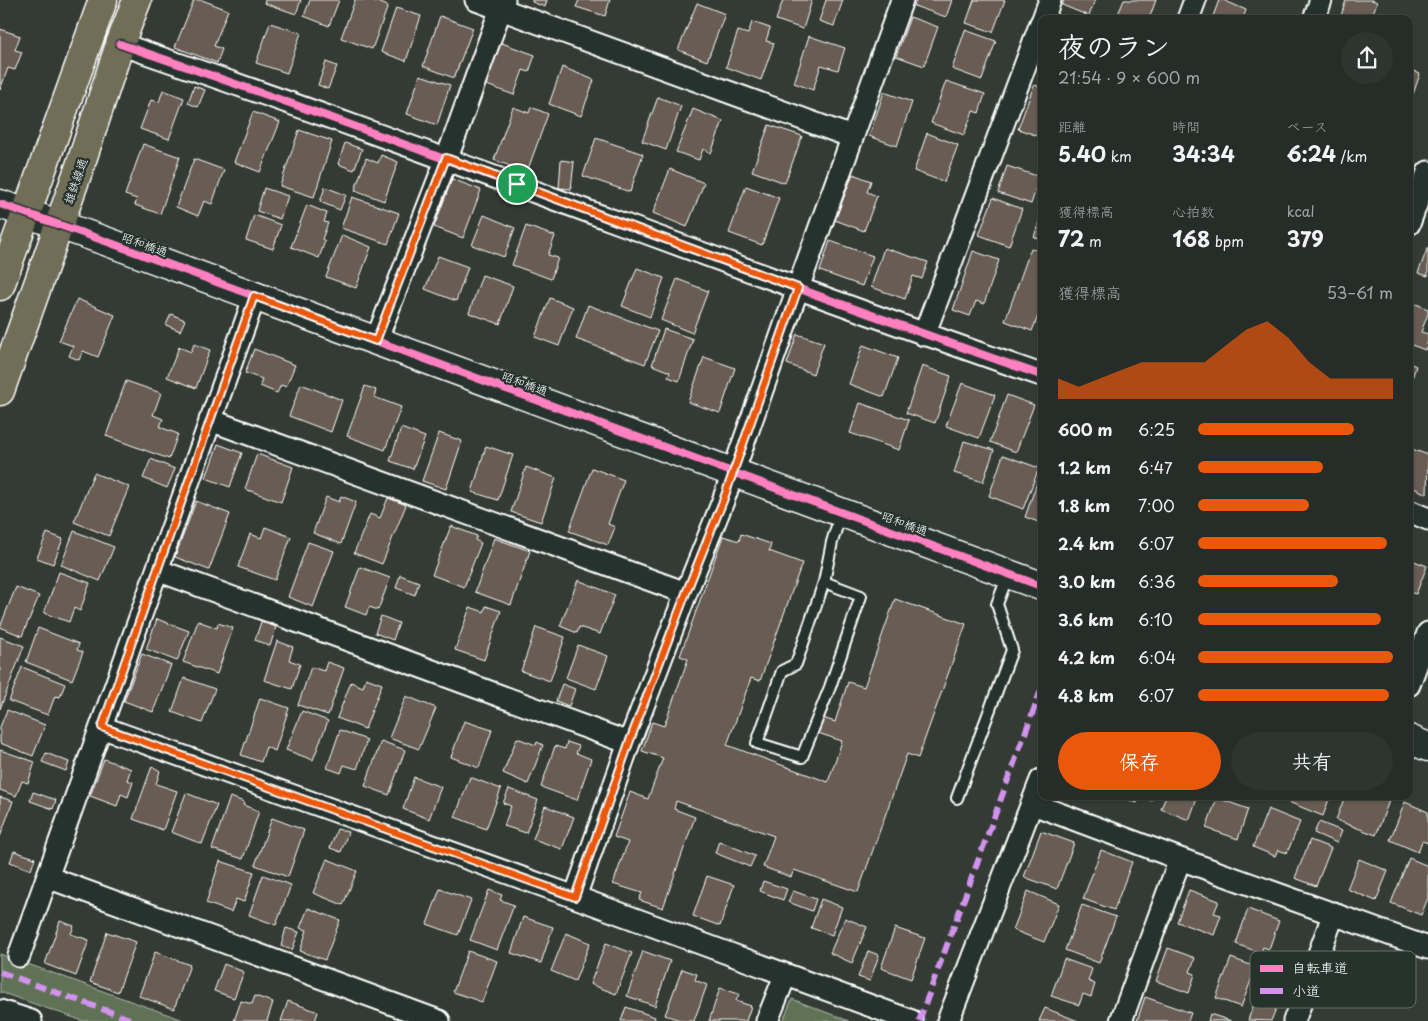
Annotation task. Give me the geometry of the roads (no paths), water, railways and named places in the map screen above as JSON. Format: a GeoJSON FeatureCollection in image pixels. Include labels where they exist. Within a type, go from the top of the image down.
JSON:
{"type":"FeatureCollection","features":[{"type":"Feature","properties":{"kind":"main road"},"geometry":{"type":"LineString","coordinates":[[0,286],[103,0]]}},
{"type":"Feature","properties":{"kind":"main road","name":"雄鉄線通"},"geometry":{"type":"LineString","coordinates":[[0,390],[137,0]]}},
{"type":"Feature","properties":{"kind":"street"},"geometry":{"type":"LineString","coordinates":[[476,0],[502,4],[852,136]]}},
{"type":"Feature","properties":{"kind":"street"},"geometry":{"type":"LineString","coordinates":[[575,897],[629,743],[734,472],[852,136],[902,0]]}},
{"type":"Feature","properties":{"kind":"street"},"geometry":{"type":"LineString","coordinates":[[1044,15],[1050,0]]}},
{"type":"Feature","properties":{"kind":"street"},"geometry":{"type":"LineString","coordinates":[[1189,15],[1195,0]]}},
{"type":"Feature","properties":{"kind":"street"},"geometry":{"type":"LineString","coordinates":[[1315,15],[1321,0]]}},
{"type":"Feature","properties":{"kind":"street"},"geometry":{"type":"LineString","coordinates":[[376,341],[502,4]]}},
{"type":"Feature","properties":{"kind":"street"},"geometry":{"type":"LineString","coordinates":[[924,334],[1038,30]]}},
{"type":"Feature","properties":{"kind":"street"},"geometry":{"type":"LineString","coordinates":[[120,44],[446,158],[924,334],[1038,374]]}},
{"type":"Feature","properties":{"kind":"street"},"geometry":{"type":"LineString","coordinates":[[1413,213],[1428,172]]}},
{"type":"Feature","properties":{"kind":"street","name":"昭和橋通"},"geometry":{"type":"LineString","coordinates":[[0,204],[1038,585]]}},
{"type":"Feature","properties":{"kind":"street"},"geometry":{"type":"LineString","coordinates":[[20,956],[254,296]]}},
{"type":"Feature","properties":{"kind":"street"},"geometry":{"type":"LineString","coordinates":[[210,420],[686,593]]}},
{"type":"Feature","properties":{"kind":"street"},"geometry":{"type":"LineString","coordinates":[[1413,513],[1428,519]]}},
{"type":"Feature","properties":{"kind":"street"},"geometry":{"type":"LineString","coordinates":[[157,570],[629,743]]}},
{"type":"Feature","properties":{"kind":"street"},"geometry":{"type":"LineString","coordinates":[[1413,674],[1428,633]]}},
{"type":"Feature","properties":{"kind":"street"},"geometry":{"type":"LineString","coordinates":[[102,727],[575,897],[785,976],[912,1021]]}},
{"type":"Feature","properties":{"kind":"street"},"geometry":{"type":"LineString","coordinates":[[1413,741],[1428,747]]}},
{"type":"Feature","properties":{"kind":"street"},"geometry":{"type":"LineString","coordinates":[[948,1021],[1038,789]]}},
{"type":"Feature","properties":{"kind":"street"},"geometry":{"type":"LineString","coordinates":[[1033,804],[1428,948]]}},
{"type":"Feature","properties":{"kind":"street"},"geometry":{"type":"LineString","coordinates":[[1121,1021],[1180,859]]}},
{"type":"Feature","properties":{"kind":"street"},"geometry":{"type":"LineString","coordinates":[[47,877],[440,1021]]}},
{"type":"Feature","properties":{"kind":"street"},"geometry":{"type":"LineString","coordinates":[[1320,951],[1334,913]]}},
{"type":"Feature","properties":{"kind":"street"},"geometry":{"type":"LineString","coordinates":[[768,1021],[785,976]]}},
{"type":"Feature","properties":{"kind":"street"},"geometry":{"type":"LineString","coordinates":[[1294,1021],[1299,1008]]}},
{"type":"Feature","properties":{"kind":"street"},"geometry":{"type":"LineString","coordinates":[[0,1010],[31,1021]]}},
{"type":"Feature","properties":{"kind":"lane"},"geometry":{"type":"LineString","coordinates":[[824,582],[861,596],[830,687],[802,757],[757,742],[782,671],[796,664],[824,582],[832,542],[841,512]]}},
{"type":"Feature","properties":{"kind":"lane"},"geometry":{"type":"LineString","coordinates":[[957,798],[1012,650],[997,604],[1009,574]]}}]}
